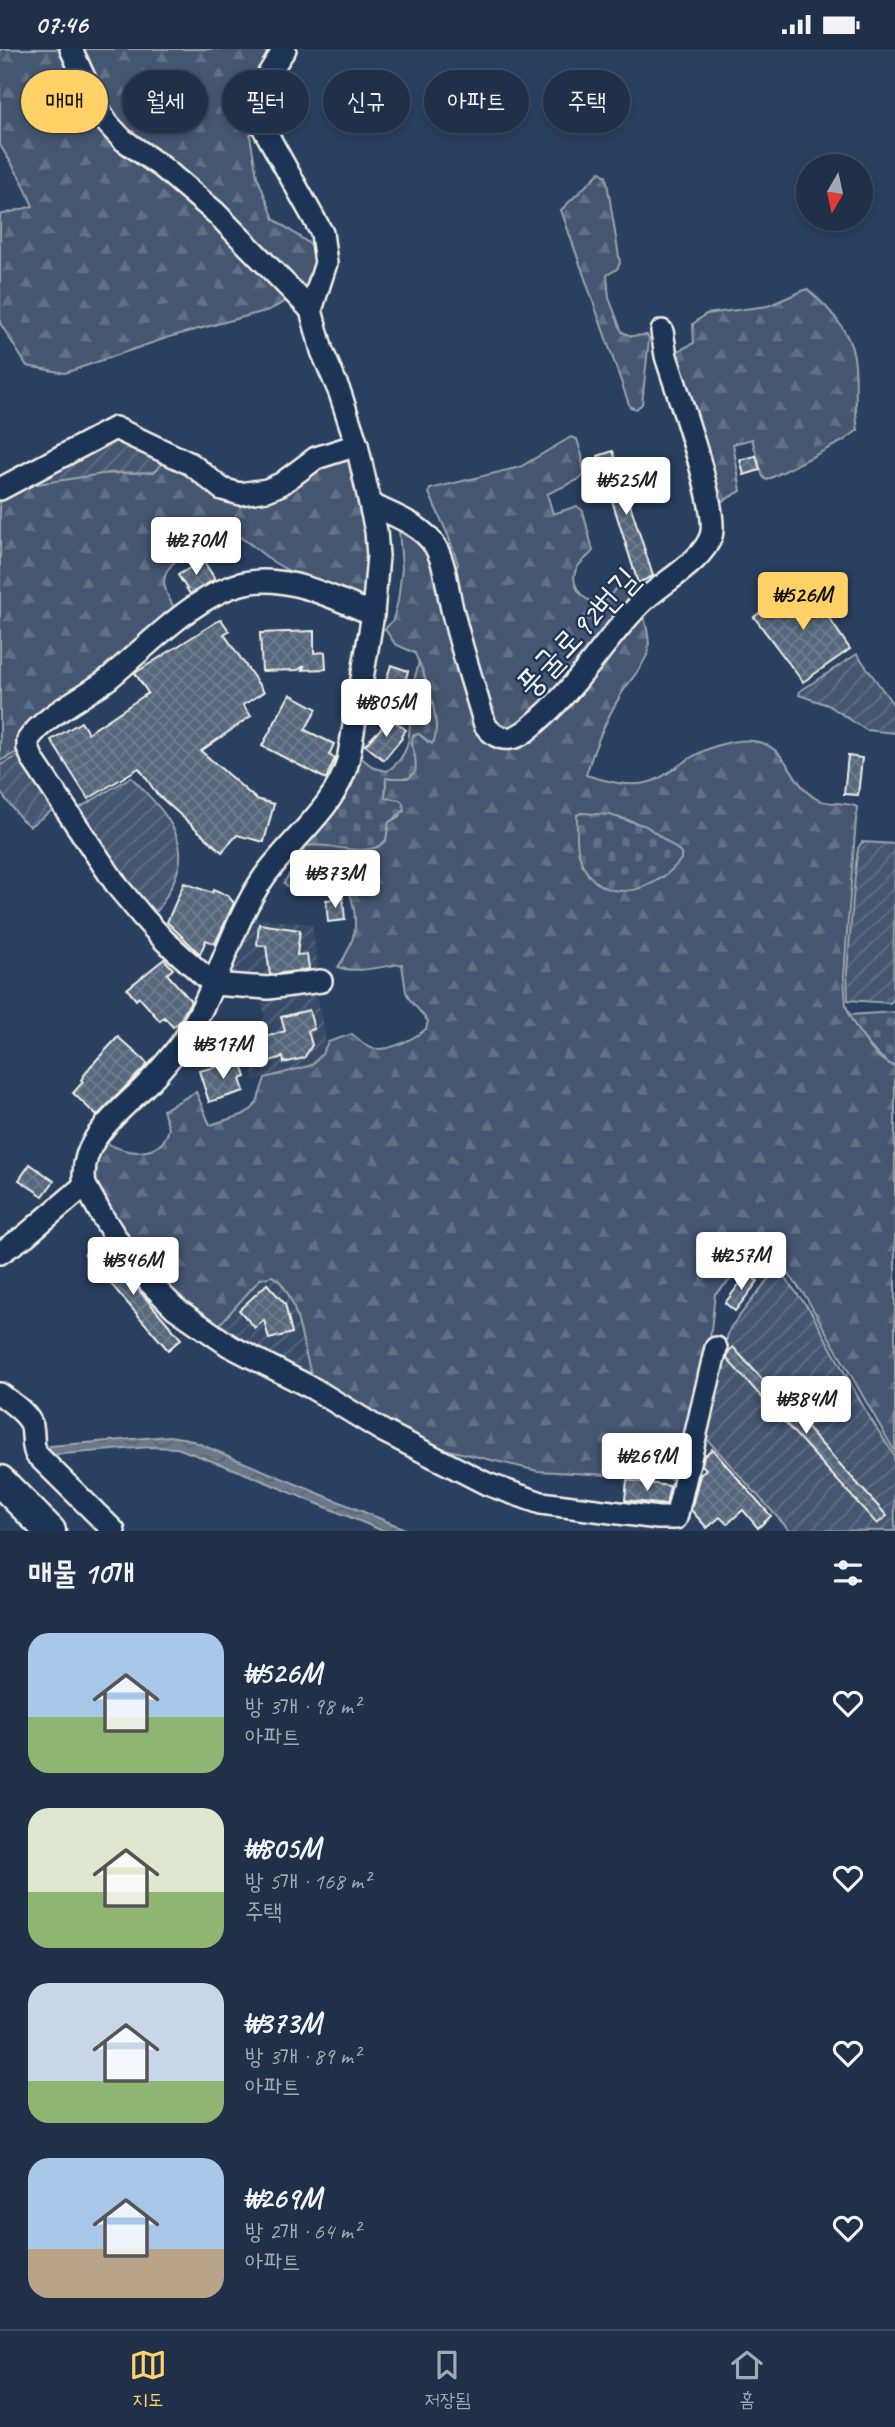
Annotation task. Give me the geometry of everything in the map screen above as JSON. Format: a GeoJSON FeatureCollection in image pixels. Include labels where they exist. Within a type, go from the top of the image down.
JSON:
{"type":"FeatureCollection","features":[{"type":"Feature","properties":{"kind":"highway"},"geometry":{"type":"LineString","coordinates":[[0,1481],[50,1531]]}},
{"type":"Feature","properties":{"kind":"lane"},"geometry":{"type":"LineString","coordinates":[[71,49],[98,108],[115,131],[198,196],[311,310],[322,351],[340,393],[357,445],[372,505],[378,556],[373,614],[348,761],[341,782],[255,891],[199,1014],[177,1049],[94,1139],[84,1163],[85,1185],[134,1264],[164,1297],[193,1321],[230,1346],[314,1389],[383,1431],[487,1485],[530,1500],[658,1518],[677,1518],[716,1347]]}},
{"type":"Feature","properties":{"kind":"lane"},"geometry":{"type":"LineString","coordinates":[[285,49],[261,90],[257,111],[322,233],[326,263],[311,310]]}},
{"type":"Feature","properties":{"kind":"lane","name":"풍굴로92번길"},"geometry":{"type":"LineString","coordinates":[[372,505],[402,519],[423,533],[434,545],[446,578],[452,609],[485,725],[491,733],[500,737],[511,738],[524,732],[563,698],[634,609],[704,549],[712,534],[711,506],[666,356],[662,331]]}},
{"type":"Feature","properties":{"kind":"lane"},"geometry":{"type":"LineString","coordinates":[[0,489],[114,428],[191,464],[222,489],[240,494],[267,490],[281,484],[316,458],[357,445]]}},
{"type":"Feature","properties":{"kind":"lane"},"geometry":{"type":"LineString","coordinates":[[321,981],[268,988],[213,984],[165,941],[118,887],[33,760],[28,740],[39,727],[104,681],[197,603],[233,586],[252,581],[291,585],[319,592],[373,614]]}},
{"type":"Feature","properties":{"kind":"lane"},"geometry":{"type":"LineString","coordinates":[[0,1252],[34,1230],[85,1185]]}},
{"type":"Feature","properties":{"kind":"lane"},"geometry":{"type":"LineString","coordinates":[[0,1394],[32,1425],[36,1454],[114,1531]]}},
{"type":"Feature","properties":{"kind":"shaded area"},"geometry":{"type":"Polygon","coordinates":[[[251,918],[312,924],[319,975],[278,981],[229,972],[251,918]]]}},
{"type":"Feature","properties":{"kind":"shaded area"},"geometry":{"type":"Polygon","coordinates":[[[316,990],[325,1034],[325,1044],[317,1061],[312,1065],[254,1080],[244,1033],[254,1030],[263,1020],[260,995],[316,990]]]}},
{"type":"Feature","properties":{"kind":"shaded area"},"geometry":{"type":"Polygon","coordinates":[[[266,1276],[277,1278],[292,1301],[312,1376],[238,1342],[216,1325],[266,1276]]]}},
{"type":"Feature","properties":{"kind":"green space"},"geometry":{"type":"Polygon","coordinates":[[[0,49],[267,49],[263,70],[222,70],[222,133],[251,133],[257,176],[274,219],[317,249],[310,289],[269,310],[169,337],[65,373],[27,366],[0,323],[0,215],[33,206],[22,181],[0,145],[0,49]]]}},
{"type":"Feature","properties":{"kind":"green space"},"geometry":{"type":"Polygon","coordinates":[[[600,172],[606,176],[620,263],[617,269],[607,275],[609,298],[622,332],[631,336],[647,335],[649,339],[642,404],[636,409],[630,407],[561,210],[600,172]]]}},
{"type":"Feature","properties":{"kind":"green space"},"geometry":{"type":"Polygon","coordinates":[[[807,289],[832,313],[850,343],[855,365],[858,430],[843,441],[767,480],[763,477],[752,439],[733,444],[741,491],[719,503],[676,352],[694,343],[693,324],[706,314],[768,306],[807,289]]]}},
{"type":"Feature","properties":{"kind":"green space"},"geometry":{"type":"Polygon","coordinates":[[[116,437],[166,460],[154,472],[109,473],[17,487],[116,437]]]}},
{"type":"Feature","properties":{"kind":"green space"},"geometry":{"type":"Polygon","coordinates":[[[571,437],[577,439],[584,475],[547,494],[553,514],[577,506],[583,511],[593,551],[576,569],[575,584],[582,595],[593,602],[605,600],[617,588],[630,589],[645,621],[647,655],[609,715],[586,775],[618,783],[642,784],[660,778],[712,747],[731,742],[759,742],[777,752],[807,792],[815,798],[857,807],[844,977],[846,1006],[855,1026],[871,1049],[895,1067],[895,1452],[806,1297],[769,1249],[763,1250],[715,1294],[710,1339],[677,1479],[538,1471],[440,1448],[400,1431],[312,1376],[288,1293],[272,1276],[260,1279],[221,1323],[216,1325],[194,1314],[176,1299],[132,1248],[97,1189],[90,1170],[104,1141],[122,1149],[141,1152],[159,1146],[169,1128],[163,1110],[196,1092],[210,1125],[252,1109],[265,1078],[312,1065],[328,1042],[352,1034],[368,1047],[385,1049],[407,1041],[426,1029],[428,1021],[406,992],[402,964],[361,970],[338,967],[349,948],[355,929],[354,910],[348,888],[305,892],[290,888],[284,883],[306,846],[360,849],[378,847],[389,822],[400,816],[396,799],[385,798],[386,778],[415,756],[411,742],[413,735],[419,734],[428,742],[435,725],[431,696],[415,653],[395,644],[385,629],[393,620],[398,601],[402,568],[399,529],[405,527],[455,571],[458,564],[429,493],[430,489],[520,467],[571,437]],[[577,815],[579,854],[589,876],[662,877],[681,859],[671,845],[642,825],[612,816],[577,815]]]}},
{"type":"Feature","properties":{"kind":"green space"},"geometry":{"type":"Polygon","coordinates":[[[350,455],[369,520],[367,595],[360,597],[295,574],[236,535],[224,532],[211,535],[188,550],[167,571],[164,584],[176,611],[16,753],[0,761],[0,497],[17,487],[97,474],[154,472],[166,460],[179,466],[214,493],[312,468],[350,455]]]}},
{"type":"Feature","properties":{"kind":"green space"},"geometry":{"type":"Polygon","coordinates":[[[857,654],[895,707],[895,733],[866,730],[828,705],[799,695],[800,691],[857,654]]]}},
{"type":"Feature","properties":{"kind":"green space"},"geometry":{"type":"Polygon","coordinates":[[[419,662],[433,704],[435,737],[432,744],[419,734],[413,735],[415,772],[409,778],[386,778],[385,798],[400,800],[404,811],[389,822],[386,840],[378,846],[359,850],[306,846],[359,756],[374,768],[387,771],[402,756],[409,739],[411,695],[419,662]]]}},
{"type":"Feature","properties":{"kind":"green space"},"geometry":{"type":"Polygon","coordinates":[[[20,755],[54,809],[30,826],[0,792],[0,765],[20,755]]]}},
{"type":"Feature","properties":{"kind":"green space"},"geometry":{"type":"Polygon","coordinates":[[[131,777],[166,817],[178,840],[178,871],[157,911],[148,906],[127,882],[80,810],[131,777]]]}},
{"type":"Feature","properties":{"kind":"green space"},"geometry":{"type":"Polygon","coordinates":[[[577,815],[610,815],[646,826],[678,850],[681,859],[672,870],[647,886],[620,891],[606,888],[595,881],[585,869],[580,856],[577,815]]]}},
{"type":"Feature","properties":{"kind":"green space"},"geometry":{"type":"Polygon","coordinates":[[[862,842],[895,844],[893,1000],[890,1003],[848,1000],[847,971],[856,863],[858,848],[862,842]]]}},
{"type":"Feature","properties":{"kind":"green space"},"geometry":{"type":"Polygon","coordinates":[[[895,1012],[895,1067],[880,1057],[868,1044],[849,1015],[895,1012]]]}},
{"type":"Feature","properties":{"kind":"green space"},"geometry":{"type":"Polygon","coordinates":[[[777,1268],[810,1310],[867,1413],[894,1455],[895,1531],[789,1530],[705,1437],[719,1364],[730,1328],[777,1268]]]}},
{"type":"Feature","properties":{"kind":"water"},"geometry":{"type":"Polygon","coordinates":[[[169,1436],[188,1439],[410,1531],[383,1531],[177,1448],[150,1447],[51,1455],[46,1452],[50,1446],[169,1436]]]}},
{"type":"Feature","properties":{"kind":"building"},"geometry":{"type":"Polygon","coordinates":[[[613,451],[653,576],[638,583],[598,456],[613,451]]]}},
{"type":"Feature","properties":{"kind":"building"},"geometry":{"type":"Polygon","coordinates":[[[756,456],[760,470],[744,475],[740,460],[756,456]]]}},
{"type":"Feature","properties":{"kind":"building"},"geometry":{"type":"Polygon","coordinates":[[[203,560],[215,579],[190,594],[178,575],[203,560]]]}},
{"type":"Feature","properties":{"kind":"building"},"geometry":{"type":"Polygon","coordinates":[[[804,581],[850,649],[803,682],[754,617],[804,581]]]}},
{"type":"Feature","properties":{"kind":"building"},"geometry":{"type":"Polygon","coordinates":[[[221,619],[229,631],[224,634],[264,692],[243,705],[251,716],[201,751],[256,799],[274,804],[264,842],[237,835],[222,852],[157,794],[139,768],[88,799],[51,740],[81,722],[88,733],[148,693],[135,673],[221,619]]]}},
{"type":"Feature","properties":{"kind":"building"},"geometry":{"type":"Polygon","coordinates":[[[314,631],[314,653],[325,652],[326,669],[302,670],[305,665],[298,670],[262,671],[260,633],[314,631]]]}},
{"type":"Feature","properties":{"kind":"building"},"geometry":{"type":"Polygon","coordinates":[[[391,665],[408,671],[403,689],[385,684],[391,665]]]}},
{"type":"Feature","properties":{"kind":"building"},"geometry":{"type":"Polygon","coordinates":[[[290,694],[317,709],[305,730],[334,744],[329,755],[335,758],[326,779],[262,746],[290,694]]]}},
{"type":"Feature","properties":{"kind":"building"},"geometry":{"type":"Polygon","coordinates":[[[391,718],[406,730],[384,760],[365,745],[391,718]]]}},
{"type":"Feature","properties":{"kind":"building"},"geometry":{"type":"Polygon","coordinates":[[[848,756],[862,758],[858,795],[844,794],[848,756]]]}},
{"type":"Feature","properties":{"kind":"building"},"geometry":{"type":"Polygon","coordinates":[[[184,883],[228,896],[234,903],[215,944],[206,940],[200,954],[167,922],[184,883]]]}},
{"type":"Feature","properties":{"kind":"building"},"geometry":{"type":"Polygon","coordinates":[[[343,898],[345,920],[328,922],[326,900],[343,898]]]}},
{"type":"Feature","properties":{"kind":"building"},"geometry":{"type":"Polygon","coordinates":[[[259,924],[300,930],[297,955],[307,954],[309,969],[270,975],[266,946],[257,945],[259,924]]]}},
{"type":"Feature","properties":{"kind":"building"},"geometry":{"type":"Polygon","coordinates":[[[164,959],[173,969],[167,974],[191,1001],[173,1027],[164,1017],[160,1021],[139,997],[136,1000],[127,989],[164,959]]]}},
{"type":"Feature","properties":{"kind":"building"},"geometry":{"type":"Polygon","coordinates":[[[309,1010],[314,1029],[308,1031],[312,1045],[304,1058],[284,1063],[283,1057],[256,1065],[249,1042],[285,1031],[281,1017],[309,1010]]]}},
{"type":"Feature","properties":{"kind":"building"},"geometry":{"type":"Polygon","coordinates":[[[118,1037],[148,1064],[97,1116],[73,1093],[83,1082],[81,1080],[90,1067],[118,1037]]]}},
{"type":"Feature","properties":{"kind":"building"},"geometry":{"type":"Polygon","coordinates":[[[241,1061],[246,1077],[240,1079],[244,1091],[209,1102],[199,1071],[241,1061]]]}},
{"type":"Feature","properties":{"kind":"building"},"geometry":{"type":"Polygon","coordinates":[[[30,1164],[54,1181],[43,1196],[19,1180],[30,1164]]]}},
{"type":"Feature","properties":{"kind":"building"},"geometry":{"type":"Polygon","coordinates":[[[98,1243],[181,1339],[168,1350],[85,1254],[98,1243]]]}},
{"type":"Feature","properties":{"kind":"building"},"geometry":{"type":"Polygon","coordinates":[[[747,1274],[758,1281],[735,1311],[725,1303],[747,1274]]]}},
{"type":"Feature","properties":{"kind":"building"},"geometry":{"type":"Polygon","coordinates":[[[267,1284],[285,1304],[292,1333],[269,1339],[264,1320],[255,1328],[239,1310],[267,1284]]]}},
{"type":"Feature","properties":{"kind":"building"},"geometry":{"type":"Polygon","coordinates":[[[733,1347],[887,1516],[877,1524],[727,1359],[733,1347]]]}},
{"type":"Feature","properties":{"kind":"building"},"geometry":{"type":"Polygon","coordinates":[[[712,1449],[771,1516],[758,1528],[743,1510],[727,1524],[720,1517],[707,1528],[691,1510],[700,1475],[706,1469],[702,1465],[704,1456],[712,1449]]]}},
{"type":"Feature","properties":{"kind":"building"},"geometry":{"type":"Polygon","coordinates":[[[627,1480],[670,1486],[666,1505],[625,1500],[627,1480]]]}}]}
